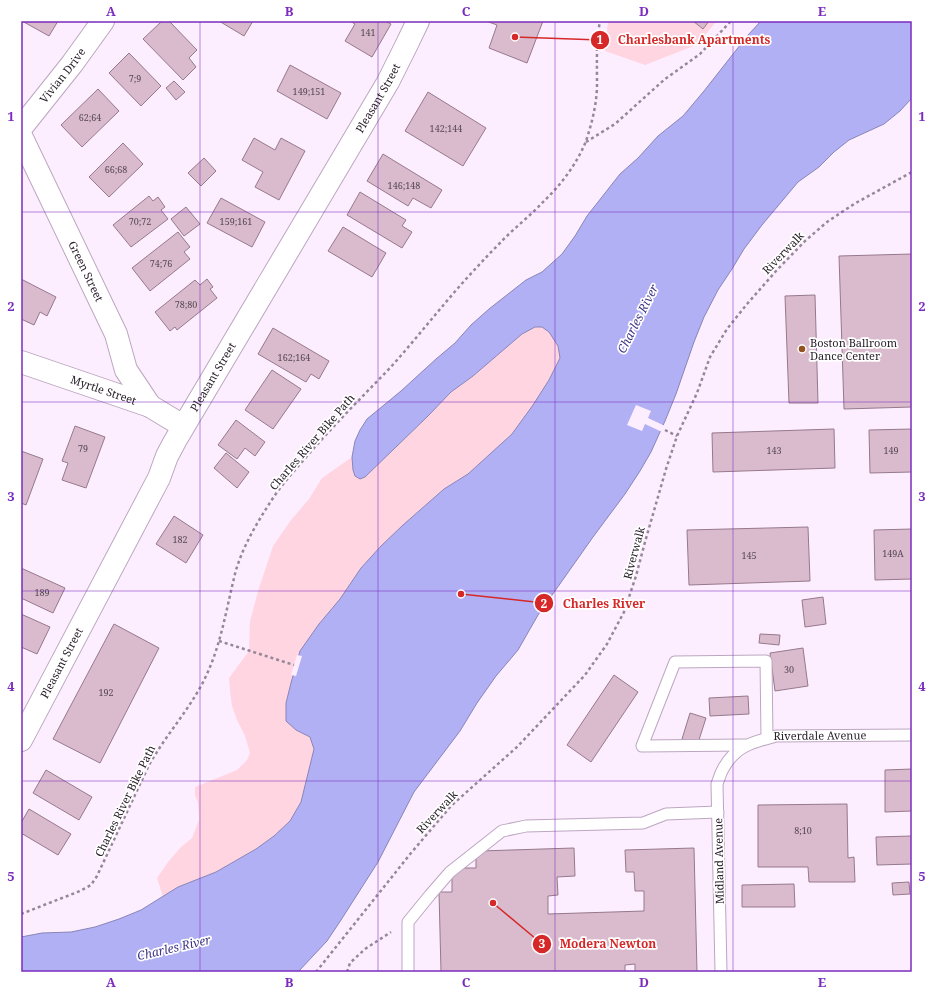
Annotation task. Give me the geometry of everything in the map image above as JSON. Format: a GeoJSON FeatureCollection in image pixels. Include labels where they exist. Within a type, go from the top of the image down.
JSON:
{"type":"FeatureCollection","features":[{"type":"Feature","properties":{"kind":"street","name":"Vivian Drive"},"geometry":{"type":"LineString","coordinates":[[21,128],[72,64],[103,21]]}},
{"type":"Feature","properties":{"kind":"street","name":"Pleasant Street"},"geometry":{"type":"LineString","coordinates":[[21,740],[159,478],[167,456],[183,426],[388,82],[418,21]]}},
{"type":"Feature","properties":{"kind":"street","name":"Green Street"},"geometry":{"type":"LineString","coordinates":[[21,136],[116,334],[126,370],[150,406]]}},
{"type":"Feature","properties":{"kind":"street","name":"Myrtle Street"},"geometry":{"type":"LineString","coordinates":[[21,362],[150,406],[183,426]]}},
{"type":"Feature","properties":{"kind":"lane"},"geometry":{"type":"LineString","coordinates":[[745,745],[642,746],[675,662],[766,660],[768,738]]}},
{"type":"Feature","properties":{"kind":"lane","name":"Riverdale Avenue"},"geometry":{"type":"LineString","coordinates":[[733,755],[745,745],[776,736],[912,735]]}},
{"type":"Feature","properties":{"kind":"lane","name":"Midland Avenue"},"geometry":{"type":"LineString","coordinates":[[721,972],[717,784],[723,769],[733,755]]}},
{"type":"Feature","properties":{"kind":"lane"},"geometry":{"type":"LineString","coordinates":[[408,972],[408,922],[450,872],[502,831],[526,826],[643,823],[666,814],[718,812]]}},
{"type":"Feature","properties":{"kind":"path","name":"Charles River Bike Path"},"geometry":{"type":"LineString","coordinates":[[21,914],[80,891],[91,885],[97,876],[149,765],[158,749],[195,696],[207,673],[219,641],[237,569],[245,548],[274,497],[306,457],[391,367],[466,279],[505,237],[543,203],[574,164],[585,143],[593,116],[597,86],[596,50],[600,21]]}},
{"type":"Feature","properties":{"kind":"path"},"geometry":{"type":"LineString","coordinates":[[585,143],[615,124],[666,79],[700,54],[731,21]]}},
{"type":"Feature","properties":{"kind":"path","name":"Riverwalk"},"geometry":{"type":"LineString","coordinates":[[316,972],[411,853],[451,806],[523,742],[585,675],[607,644],[624,612],[634,583],[666,469],[678,436],[697,393],[710,357],[728,329],[747,304],[805,240],[827,222],[854,204],[912,172]]}},
{"type":"Feature","properties":{"kind":"path"},"geometry":{"type":"LineString","coordinates":[[665,430],[678,436]]}},
{"type":"Feature","properties":{"kind":"path"},"geometry":{"type":"LineString","coordinates":[[219,641],[294,665]]}},
{"type":"Feature","properties":{"kind":"path"},"geometry":{"type":"LineString","coordinates":[[347,972],[350,963],[365,949],[386,936],[394,929]]}},
{"type":"Feature","properties":{"kind":"shaded area"},"geometry":{"type":"Polygon","coordinates":[[[608,21],[717,21],[696,45],[645,65],[605,51],[608,21]]]}},
{"type":"Feature","properties":{"kind":"shaded area"},"geometry":{"type":"Polygon","coordinates":[[[535,327],[542,327],[549,332],[558,346],[560,358],[549,380],[512,434],[468,474],[444,489],[403,525],[361,568],[340,599],[319,624],[296,730],[310,737],[314,749],[301,802],[290,821],[274,836],[256,849],[216,872],[178,887],[163,897],[157,878],[181,847],[192,838],[199,820],[195,787],[237,770],[247,760],[250,753],[245,736],[232,706],[229,678],[249,651],[250,621],[273,546],[291,520],[309,499],[322,478],[352,457],[353,470],[365,477],[451,392],[473,376],[522,334],[535,327]]]}},
{"type":"Feature","properties":{"kind":"water"},"geometry":{"type":"Polygon","coordinates":[[[761,21],[912,21],[912,98],[900,111],[884,124],[849,140],[819,167],[798,182],[744,249],[718,290],[704,317],[665,421],[651,452],[640,471],[538,615],[518,650],[496,676],[460,731],[414,792],[378,862],[327,941],[298,972],[21,972],[21,937],[42,933],[71,932],[95,927],[141,910],[178,887],[216,872],[256,849],[274,836],[290,821],[301,802],[314,749],[310,737],[296,730],[286,721],[286,703],[300,651],[319,624],[340,599],[361,568],[381,546],[444,489],[468,474],[512,434],[549,380],[560,358],[558,346],[549,332],[542,327],[535,327],[522,334],[473,376],[451,392],[365,477],[360,479],[355,476],[352,457],[355,441],[360,430],[367,419],[455,343],[471,325],[489,309],[526,280],[542,272],[562,254],[587,216],[620,174],[638,158],[658,136],[683,116],[761,21]]]}},
{"type":"Feature","properties":{"kind":"pier"},"geometry":{"type":"Polygon","coordinates":[[[636,405],[651,411],[648,418],[665,426],[662,432],[645,424],[642,431],[627,425],[636,405]]]}},
{"type":"Feature","properties":{"kind":"pier"},"geometry":{"type":"Polygon","coordinates":[[[297,655],[302,656],[296,676],[291,675],[297,655]]]}},
{"type":"Feature","properties":{"kind":"building"},"geometry":{"type":"Polygon","coordinates":[[[22,21],[58,21],[49,36],[22,21]]]}},
{"type":"Feature","properties":{"kind":"building"},"geometry":{"type":"Polygon","coordinates":[[[162,21],[169,21],[197,50],[189,58],[196,67],[183,80],[143,39],[162,21]]]}},
{"type":"Feature","properties":{"kind":"building"},"geometry":{"type":"Polygon","coordinates":[[[219,21],[253,21],[244,36],[219,21]]]}},
{"type":"Feature","properties":{"kind":"building"},"geometry":{"type":"Polygon","coordinates":[[[350,21],[385,21],[391,24],[372,57],[345,41],[355,24],[350,21]]]}},
{"type":"Feature","properties":{"kind":"building"},"geometry":{"type":"Polygon","coordinates":[[[486,21],[543,21],[527,63],[489,48],[497,25],[486,21]]]}},
{"type":"Feature","properties":{"kind":"building"},"geometry":{"type":"Polygon","coordinates":[[[693,21],[709,21],[703,29],[693,21]]]}},
{"type":"Feature","properties":{"kind":"building"},"geometry":{"type":"Polygon","coordinates":[[[129,53],[161,86],[141,106],[109,73],[129,53]]]}},
{"type":"Feature","properties":{"kind":"building"},"geometry":{"type":"Polygon","coordinates":[[[290,65],[341,93],[327,119],[277,91],[290,65]]]}},
{"type":"Feature","properties":{"kind":"building"},"geometry":{"type":"Polygon","coordinates":[[[174,81],[185,92],[176,100],[166,88],[174,81]]]}},
{"type":"Feature","properties":{"kind":"building"},"geometry":{"type":"Polygon","coordinates":[[[98,89],[119,111],[82,147],[61,125],[98,89]]]}},
{"type":"Feature","properties":{"kind":"building"},"geometry":{"type":"Polygon","coordinates":[[[428,92],[486,128],[463,166],[405,131],[428,92]]]}},
{"type":"Feature","properties":{"kind":"building"},"geometry":{"type":"Polygon","coordinates":[[[254,138],[275,150],[281,138],[305,151],[279,200],[255,187],[263,172],[242,160],[254,138]]]}},
{"type":"Feature","properties":{"kind":"building"},"geometry":{"type":"Polygon","coordinates":[[[123,143],[143,164],[109,197],[89,177],[123,143]]]}},
{"type":"Feature","properties":{"kind":"building"},"geometry":{"type":"Polygon","coordinates":[[[383,154],[442,190],[431,208],[413,198],[408,206],[367,181],[383,154]]]}},
{"type":"Feature","properties":{"kind":"building"},"geometry":{"type":"Polygon","coordinates":[[[204,158],[216,171],[201,186],[188,173],[204,158]]]}},
{"type":"Feature","properties":{"kind":"building"},"geometry":{"type":"Polygon","coordinates":[[[360,192],[406,220],[402,226],[412,232],[402,248],[347,215],[360,192]]]}},
{"type":"Feature","properties":{"kind":"building"},"geometry":{"type":"Polygon","coordinates":[[[149,196],[153,201],[158,197],[165,207],[161,210],[168,219],[131,247],[113,225],[149,196]]]}},
{"type":"Feature","properties":{"kind":"building"},"geometry":{"type":"Polygon","coordinates":[[[221,198],[265,222],[252,247],[207,223],[221,198]]]}},
{"type":"Feature","properties":{"kind":"building"},"geometry":{"type":"Polygon","coordinates":[[[186,207],[200,224],[184,236],[171,219],[186,207]]]}},
{"type":"Feature","properties":{"kind":"building"},"geometry":{"type":"Polygon","coordinates":[[[343,227],[386,253],[372,277],[328,251],[343,227]]]}},
{"type":"Feature","properties":{"kind":"building"},"geometry":{"type":"Polygon","coordinates":[[[178,232],[190,247],[184,252],[190,259],[150,291],[132,268],[178,232]]]}},
{"type":"Feature","properties":{"kind":"building"},"geometry":{"type":"Polygon","coordinates":[[[912,254],[912,407],[844,409],[839,256],[912,254]]]}},
{"type":"Feature","properties":{"kind":"building"},"geometry":{"type":"Polygon","coordinates":[[[21,279],[56,297],[47,316],[40,312],[34,325],[21,319],[21,279]]]}},
{"type":"Feature","properties":{"kind":"building"},"geometry":{"type":"Polygon","coordinates":[[[207,279],[213,287],[210,289],[217,298],[177,330],[175,327],[170,331],[155,312],[195,280],[200,285],[207,279]]]}},
{"type":"Feature","properties":{"kind":"building","name":"Boston Ballroom Dance Center"},"geometry":{"type":"Polygon","coordinates":[[[815,295],[818,403],[789,403],[785,296],[815,295]]]}},
{"type":"Feature","properties":{"kind":"building"},"geometry":{"type":"Polygon","coordinates":[[[273,328],[329,361],[319,379],[311,374],[306,382],[258,354],[273,328]]]}},
{"type":"Feature","properties":{"kind":"building"},"geometry":{"type":"Polygon","coordinates":[[[272,370],[301,389],[273,429],[245,410],[272,370]]]}},
{"type":"Feature","properties":{"kind":"building"},"geometry":{"type":"Polygon","coordinates":[[[236,420],[265,442],[255,456],[245,448],[237,459],[218,445],[236,420]]]}},
{"type":"Feature","properties":{"kind":"building"},"geometry":{"type":"Polygon","coordinates":[[[75,426],[105,437],[86,488],[62,480],[68,463],[62,461],[75,426]]]}},
{"type":"Feature","properties":{"kind":"building"},"geometry":{"type":"Polygon","coordinates":[[[834,429],[835,468],[713,472],[712,433],[834,429]]]}},
{"type":"Feature","properties":{"kind":"building"},"geometry":{"type":"Polygon","coordinates":[[[912,429],[912,472],[870,473],[869,430],[912,429]]]}},
{"type":"Feature","properties":{"kind":"building"},"geometry":{"type":"Polygon","coordinates":[[[21,451],[43,459],[26,505],[21,503],[21,451]]]}},
{"type":"Feature","properties":{"kind":"building"},"geometry":{"type":"Polygon","coordinates":[[[226,453],[249,472],[237,488],[214,468],[226,453]]]}},
{"type":"Feature","properties":{"kind":"building"},"geometry":{"type":"Polygon","coordinates":[[[174,516],[203,535],[186,563],[156,544],[174,516]]]}},
{"type":"Feature","properties":{"kind":"building"},"geometry":{"type":"Polygon","coordinates":[[[808,527],[810,581],[689,585],[687,530],[808,527]]]}},
{"type":"Feature","properties":{"kind":"building"},"geometry":{"type":"Polygon","coordinates":[[[912,529],[912,579],[875,580],[874,530],[912,529]]]}},
{"type":"Feature","properties":{"kind":"building"},"geometry":{"type":"Polygon","coordinates":[[[21,568],[65,588],[53,613],[21,598],[21,568]]]}},
{"type":"Feature","properties":{"kind":"building"},"geometry":{"type":"Polygon","coordinates":[[[823,597],[826,624],[805,627],[802,600],[823,597]]]}},
{"type":"Feature","properties":{"kind":"building"},"geometry":{"type":"Polygon","coordinates":[[[21,614],[50,627],[37,654],[21,647],[21,614]]]}},
{"type":"Feature","properties":{"kind":"building"},"geometry":{"type":"Polygon","coordinates":[[[114,624],[159,648],[100,763],[53,739],[114,624]]]}},
{"type":"Feature","properties":{"kind":"building"},"geometry":{"type":"Polygon","coordinates":[[[760,634],[780,635],[779,645],[759,643],[760,634]]]}},
{"type":"Feature","properties":{"kind":"building"},"geometry":{"type":"Polygon","coordinates":[[[803,648],[808,686],[775,691],[770,653],[803,648]]]}},
{"type":"Feature","properties":{"kind":"building"},"geometry":{"type":"Polygon","coordinates":[[[614,675],[638,692],[591,762],[567,745],[614,675]]]}},
{"type":"Feature","properties":{"kind":"building"},"geometry":{"type":"Polygon","coordinates":[[[748,696],[749,714],[710,716],[709,698],[748,696]]]}},
{"type":"Feature","properties":{"kind":"building"},"geometry":{"type":"Polygon","coordinates":[[[690,713],[706,718],[698,743],[682,739],[690,713]]]}},
{"type":"Feature","properties":{"kind":"building"},"geometry":{"type":"Polygon","coordinates":[[[912,769],[912,811],[885,812],[885,770],[912,769]]]}},
{"type":"Feature","properties":{"kind":"building"},"geometry":{"type":"Polygon","coordinates":[[[46,770],[92,797],[79,820],[33,793],[46,770]]]}},
{"type":"Feature","properties":{"kind":"building"},"geometry":{"type":"Polygon","coordinates":[[[847,804],[848,858],[854,857],[855,882],[809,882],[808,867],[758,867],[758,805],[847,804]]]}},
{"type":"Feature","properties":{"kind":"building"},"geometry":{"type":"Polygon","coordinates":[[[29,809],[71,834],[58,855],[21,833],[21,823],[29,809]]]}},
{"type":"Feature","properties":{"kind":"building"},"geometry":{"type":"Polygon","coordinates":[[[912,836],[912,864],[877,865],[876,837],[912,836]]]}},
{"type":"Feature","properties":{"kind":"building"},"geometry":{"type":"Polygon","coordinates":[[[574,848],[575,876],[557,877],[558,895],[548,896],[548,914],[644,911],[644,891],[635,891],[634,872],[626,872],[625,850],[694,848],[697,972],[635,972],[635,964],[625,965],[625,972],[441,972],[439,892],[452,892],[452,876],[462,868],[476,868],[476,854],[480,851],[574,848]]]}},
{"type":"Feature","properties":{"kind":"building"},"geometry":{"type":"Polygon","coordinates":[[[909,882],[910,894],[893,895],[892,883],[909,882]]]}},
{"type":"Feature","properties":{"kind":"building"},"geometry":{"type":"Polygon","coordinates":[[[794,884],[795,907],[742,907],[742,885],[794,884]]]}},
{"type":"Feature","properties":{"kind":"place","name":"Charlesbank Apartments"},"geometry":{"type":"Point","coordinates":[515,37]}},
{"type":"Feature","properties":{"kind":"place","name":"Boston Ballroom Dance Center"},"geometry":{"type":"Point","coordinates":[802,349]}},
{"type":"Feature","properties":{"kind":"place","name":"Charles River"},"geometry":{"type":"Point","coordinates":[461,594]}},
{"type":"Feature","properties":{"kind":"place","name":"Modera Newton"},"geometry":{"type":"Point","coordinates":[493,903]}}]}
